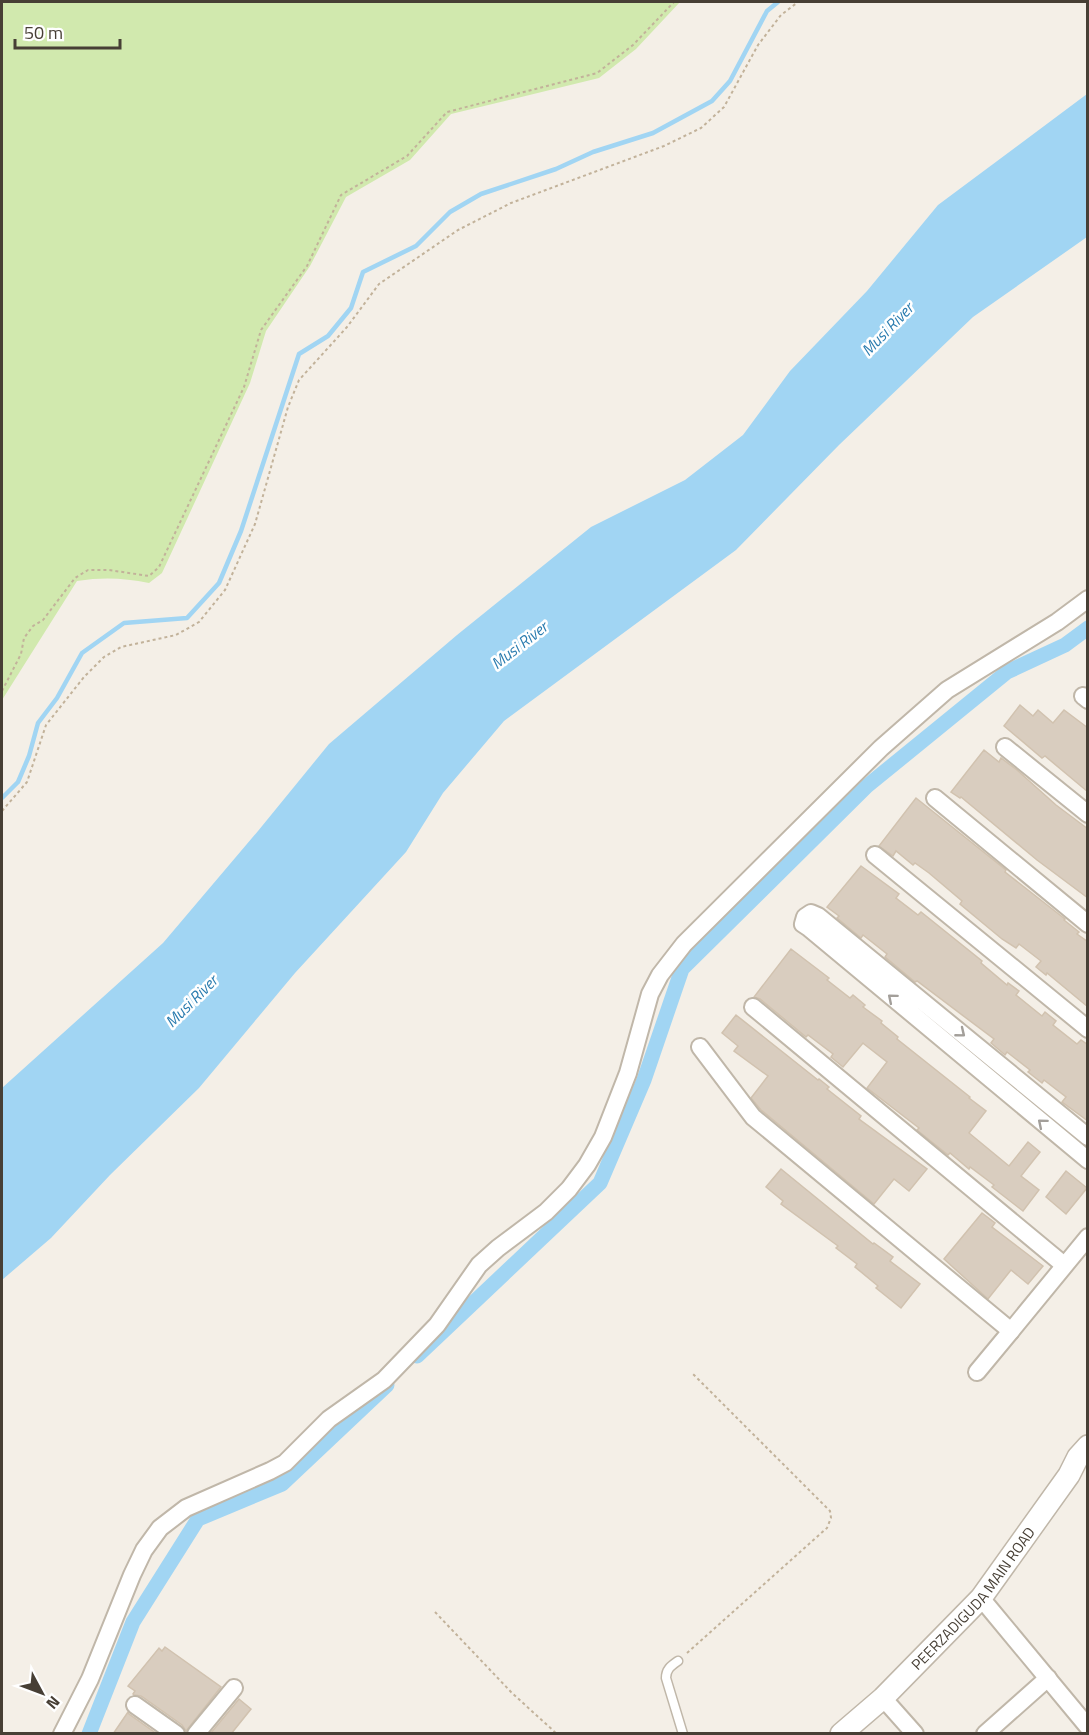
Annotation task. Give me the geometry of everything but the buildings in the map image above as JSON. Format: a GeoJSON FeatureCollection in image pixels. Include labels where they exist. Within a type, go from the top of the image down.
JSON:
{"type":"FeatureCollection","features":[{"type":"Feature","properties":{"kind":"street"},"geometry":{"type":"LineString","coordinates":[[62,1734],[90,1679],[132,1575],[144,1550],[160,1528],[186,1508],[270,1471],[285,1462],[329,1419],[384,1380],[437,1325],[479,1265],[546,1212],[569,1189],[587,1165],[603,1137],[628,1073],[650,994],[660,975],[684,944],[881,748],[947,690],[1057,622],[1088,599]]}},
{"type":"Feature","properties":{"kind":"street"},"geometry":{"type":"LineString","coordinates":[[1005,747],[1088,814]]}},
{"type":"Feature","properties":{"kind":"street"},"geometry":{"type":"LineString","coordinates":[[935,798],[1088,924]]}},
{"type":"Feature","properties":{"kind":"street"},"geometry":{"type":"LineString","coordinates":[[875,855],[1088,1029]]}},
{"type":"Feature","properties":{"kind":"street"},"geometry":{"type":"LineString","coordinates":[[1088,1137],[818,916],[811,913],[805,917],[804,924],[1088,1160]]}},
{"type":"Feature","properties":{"kind":"street"},"geometry":{"type":"LineString","coordinates":[[753,1007],[1064,1265]]}},
{"type":"Feature","properties":{"kind":"street"},"geometry":{"type":"LineString","coordinates":[[700,1047],[753,1117],[1011,1331]]}},
{"type":"Feature","properties":{"kind":"street"},"geometry":{"type":"LineString","coordinates":[[977,1372],[1088,1237]]}},
{"type":"Feature","properties":{"kind":"street","name":"PEERZADIGUDA MAIN ROAD"},"geometry":{"type":"LineString","coordinates":[[841,1734],[883,1698],[981,1598],[1069,1475],[1078,1457],[1088,1446]]}},
{"type":"Feature","properties":{"kind":"street"},"geometry":{"type":"LineString","coordinates":[[1069,1475],[1088,1463]]}},
{"type":"Feature","properties":{"kind":"street"},"geometry":{"type":"LineString","coordinates":[[981,1598],[1088,1727]]}},
{"type":"Feature","properties":{"kind":"street"},"geometry":{"type":"LineString","coordinates":[[985,1734],[1047,1678]]}},
{"type":"Feature","properties":{"kind":"street"},"geometry":{"type":"LineString","coordinates":[[196,1734],[234,1688]]}},
{"type":"Feature","properties":{"kind":"street"},"geometry":{"type":"LineString","coordinates":[[883,1698],[915,1734]]}},
{"type":"Feature","properties":{"kind":"street"},"geometry":{"type":"LineString","coordinates":[[135,1705],[176,1734]]}},
{"type":"Feature","properties":{"kind":"lane"},"geometry":{"type":"LineString","coordinates":[[678,1661],[669,1667],[666,1678],[683,1734]]}},
{"type":"Feature","properties":{"kind":"path"},"geometry":{"type":"LineString","coordinates":[[2,691],[21,654],[24,638],[33,626],[43,620],[75,578],[88,570],[109,570],[149,576],[159,567],[244,387],[261,330],[307,266],[341,195],[407,156],[447,112],[597,73],[633,45],[674,2]]}},
{"type":"Feature","properties":{"kind":"path"},"geometry":{"type":"LineString","coordinates":[[2,811],[27,782],[45,725],[84,677],[104,657],[122,647],[176,634],[199,622],[225,590],[255,524],[288,408],[299,380],[347,327],[379,284],[458,230],[511,203],[664,146],[700,128],[724,107],[758,45],[781,15],[798,2]]}},
{"type":"Feature","properties":{"kind":"path"},"geometry":{"type":"LineString","coordinates":[[678,1661],[827,1528],[831,1518],[830,1511],[692,1373]]}},
{"type":"Feature","properties":{"kind":"path"},"geometry":{"type":"LineString","coordinates":[[435,1612],[512,1693],[557,1734]]}},
{"type":"Feature","properties":{"kind":"green space"},"geometry":{"type":"Polygon","coordinates":[[[2,2],[680,2],[636,49],[599,78],[451,114],[410,160],[346,197],[310,266],[266,331],[250,383],[162,573],[149,583],[113,579],[77,581],[2,700],[2,2]]]}},
{"type":"Feature","properties":{"kind":"water","name":"Musi River"},"geometry":{"type":"Polygon","coordinates":[[[1087,94],[1087,237],[973,317],[839,445],[736,550],[504,721],[443,793],[406,852],[295,973],[199,1088],[110,1175],[51,1238],[2,1280],[2,1088],[163,943],[329,744],[457,635],[591,527],[685,480],[743,435],[790,371],[867,291],[938,205],[1087,94]]]}},
{"type":"Feature","properties":{"kind":"waterway"},"geometry":{"type":"LineString","coordinates":[[2,798],[18,782],[29,756],[38,723],[57,698],[82,653],[124,623],[187,618],[219,583],[241,531],[299,354],[328,336],[351,308],[363,272],[416,246],[450,212],[481,194],[556,169],[593,152],[653,133],[712,101],[730,81],[767,11],[778,2]]}},
{"type":"Feature","properties":{"kind":"waterway"},"geometry":{"type":"LineString","coordinates":[[417,1356],[600,1183],[644,1080],[682,969],[867,786],[1007,672],[1065,645],[1088,628]]}},
{"type":"Feature","properties":{"kind":"waterway"},"geometry":{"type":"LineString","coordinates":[[89,1734],[133,1622],[198,1519],[282,1484],[387,1385]]}}]}
